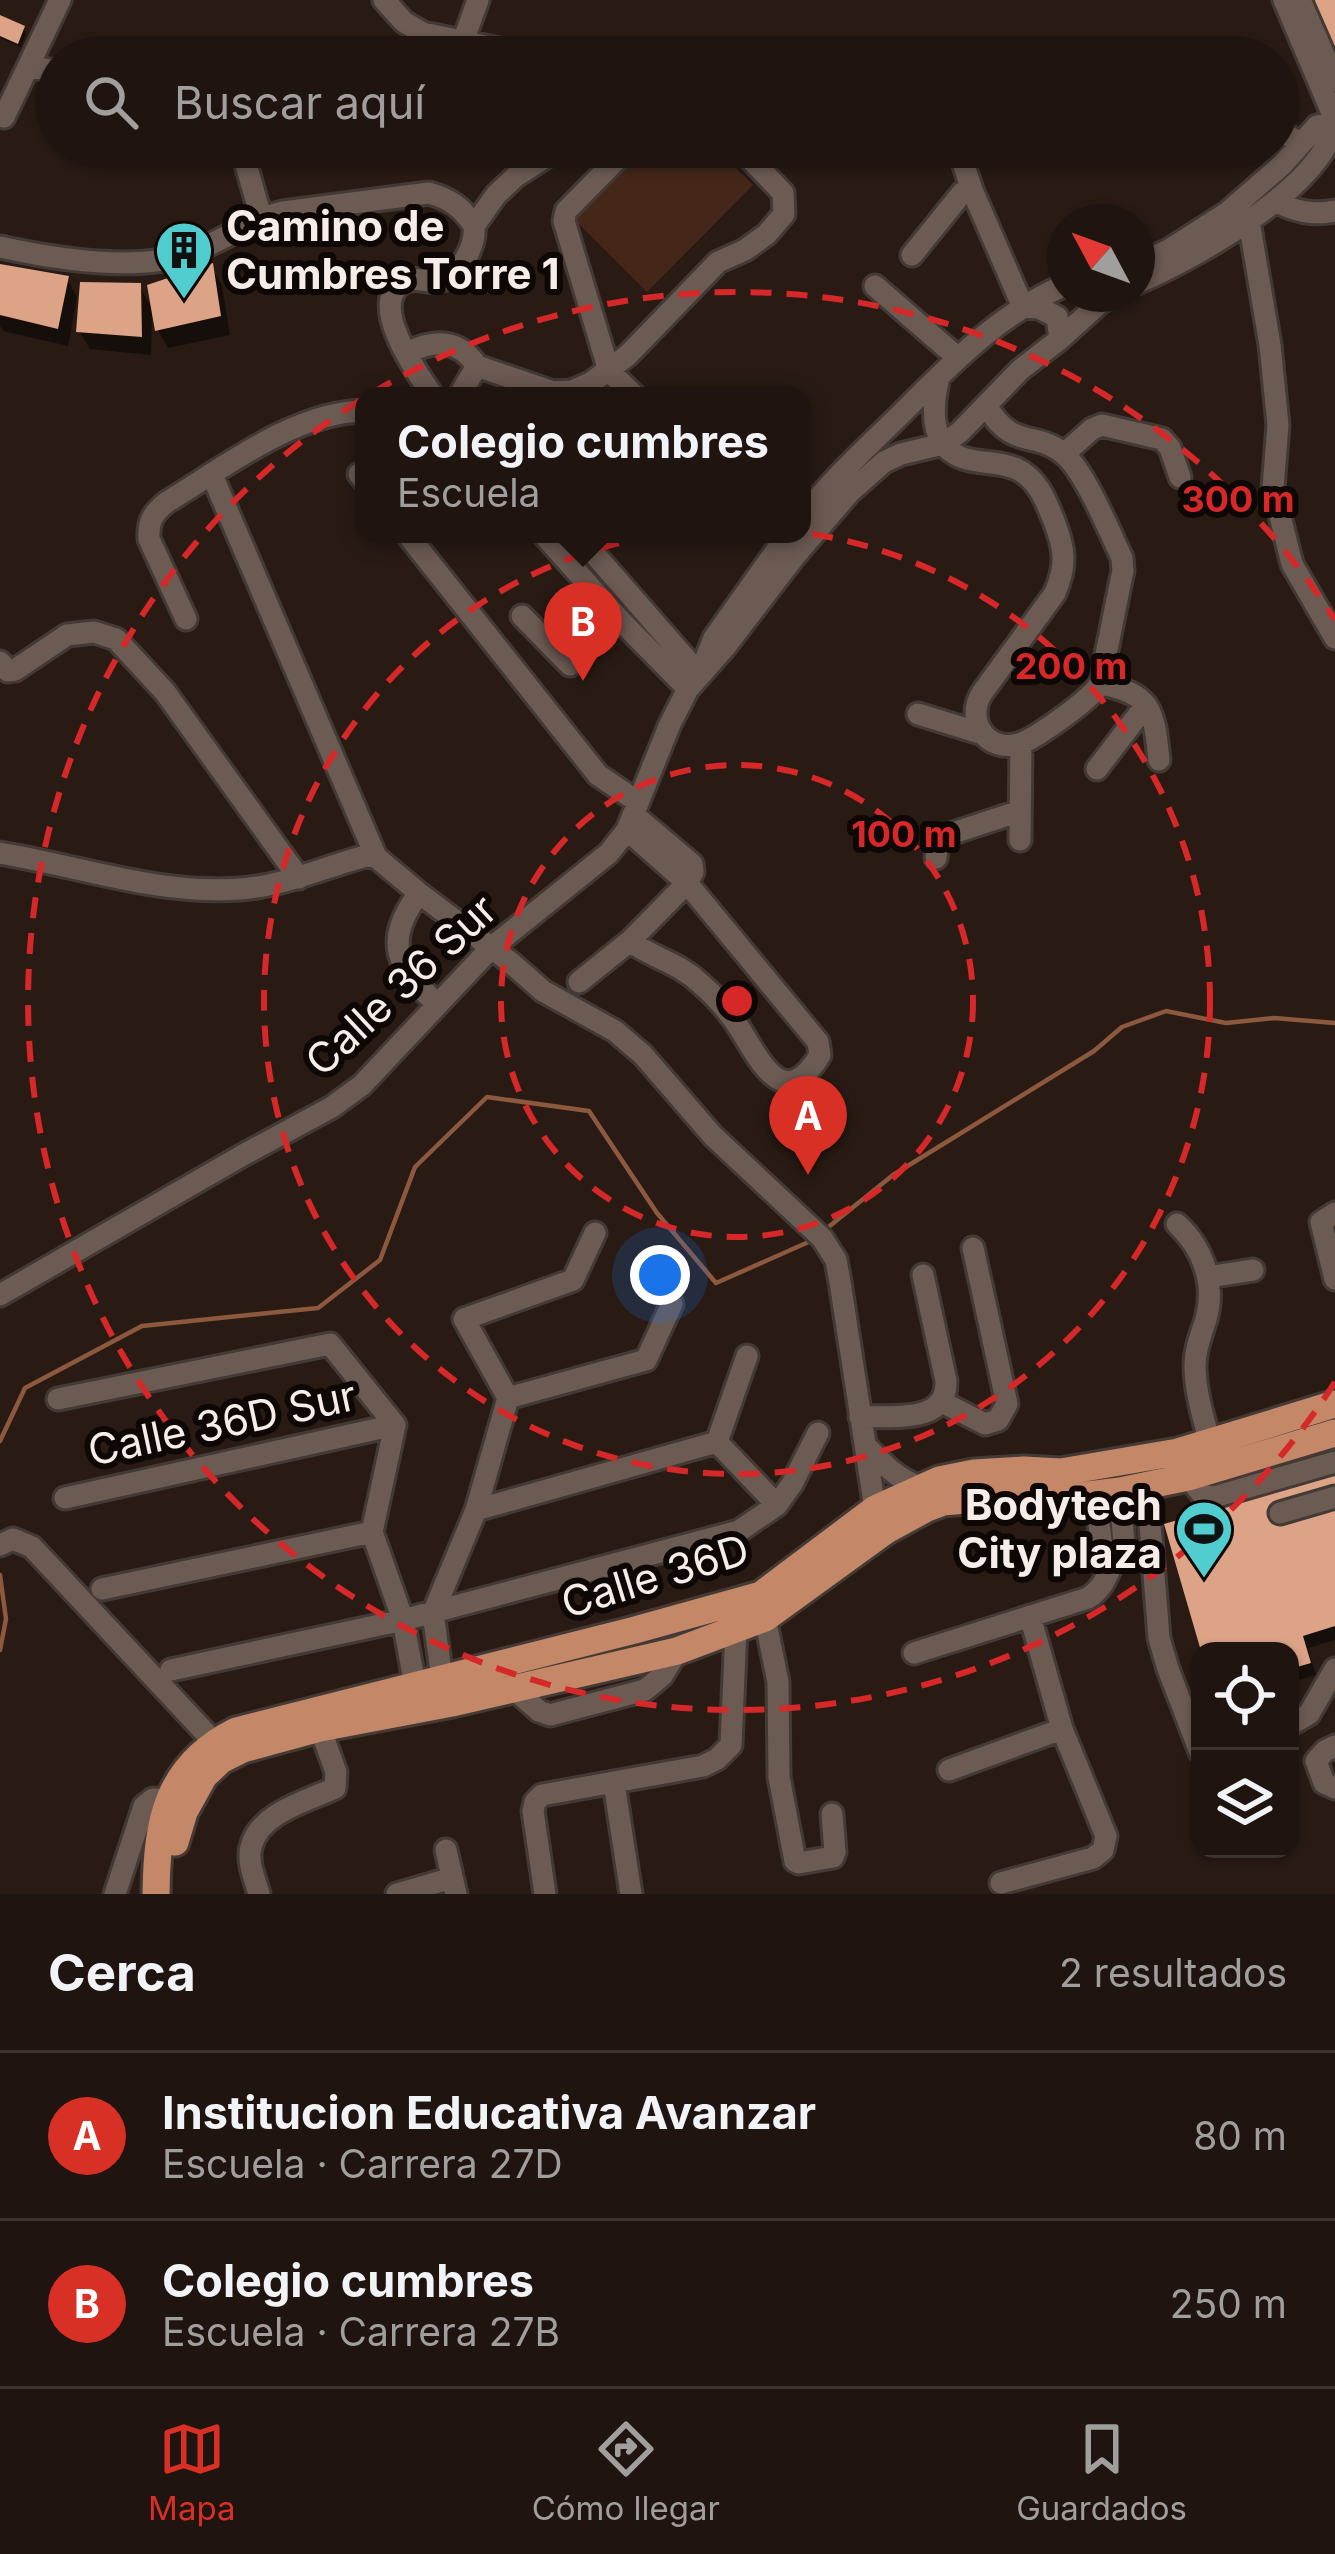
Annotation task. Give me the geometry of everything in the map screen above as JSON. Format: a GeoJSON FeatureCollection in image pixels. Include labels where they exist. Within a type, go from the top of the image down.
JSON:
{"type":"FeatureCollection","features":[{"type":"Feature","properties":{"kind":"main road","name":"Calle 36D"},"geometry":{"type":"LineString","coordinates":[[172,1894],[172,1850],[192,1792],[221,1760],[243,1749],[320,1728],[677,1652],[765,1618],[885,1532],[927,1508],[943,1502],[1121,1491],[1182,1464],[1209,1440],[1335,1404]]}},
{"type":"Feature","properties":{"kind":"main road","name":"Calle 36D"},"geometry":{"type":"LineString","coordinates":[[156,1894],[156,1863],[167,1800],[194,1761],[214,1742],[236,1731],[761,1594],[875,1509],[920,1486],[974,1473],[1182,1464],[1335,1433]]}},
{"type":"Feature","properties":{"kind":"street"},"geometry":{"type":"LineString","coordinates":[[44,36],[61,0]]}},
{"type":"Feature","properties":{"kind":"street"},"geometry":{"type":"LineString","coordinates":[[384,0],[404,22],[441,36]]}},
{"type":"Feature","properties":{"kind":"street"},"geometry":{"type":"LineString","coordinates":[[465,36],[478,0]]}},
{"type":"Feature","properties":{"kind":"street"},"geometry":{"type":"LineString","coordinates":[[1283,0],[1298,36]]}},
{"type":"Feature","properties":{"kind":"street"},"geometry":{"type":"LineString","coordinates":[[1300,0],[1335,80]]}},
{"type":"Feature","properties":{"kind":"street"},"geometry":{"type":"LineString","coordinates":[[1155,274],[1194,256],[1275,201],[1332,139],[1335,122],[1299,38]]}},
{"type":"Feature","properties":{"kind":"street"},"geometry":{"type":"LineString","coordinates":[[4,117],[36,54]]}},
{"type":"Feature","properties":{"kind":"street"},"geometry":{"type":"LineString","coordinates":[[30,67],[36,68]]}},
{"type":"Feature","properties":{"kind":"street"},"geometry":{"type":"LineString","coordinates":[[1301,144],[1317,126],[1335,122]]}},
{"type":"Feature","properties":{"kind":"street"},"geometry":{"type":"LineString","coordinates":[[247,168],[261,217]]}},
{"type":"Feature","properties":{"kind":"street"},"geometry":{"type":"LineString","coordinates":[[474,226],[496,195],[528,168]]}},
{"type":"Feature","properties":{"kind":"street"},"geometry":{"type":"LineString","coordinates":[[608,168],[566,211],[564,221],[609,370],[626,387]]}},
{"type":"Feature","properties":{"kind":"street"},"geometry":{"type":"LineString","coordinates":[[579,387],[609,370],[718,262],[767,234],[784,214],[783,193],[759,168]]}},
{"type":"Feature","properties":{"kind":"street"},"geometry":{"type":"LineString","coordinates":[[965,168],[1022,307]]}},
{"type":"Feature","properties":{"kind":"street"},"geometry":{"type":"LineString","coordinates":[[1155,256],[1228,212],[1267,168]]}},
{"type":"Feature","properties":{"kind":"street"},"geometry":{"type":"LineString","coordinates":[[912,255],[962,193],[972,190]]}},
{"type":"Feature","properties":{"kind":"street"},"geometry":{"type":"LineString","coordinates":[[0,247],[77,259],[161,261],[213,244],[261,217],[429,193],[450,200],[466,213],[476,237],[453,274],[441,281],[405,281],[390,297],[389,318],[428,387]]}},
{"type":"Feature","properties":{"kind":"street"},"geometry":{"type":"LineString","coordinates":[[1275,201],[1293,211],[1335,211]]}},
{"type":"Feature","properties":{"kind":"street"},"geometry":{"type":"LineString","coordinates":[[1249,220],[1278,424],[1273,488],[1292,564],[1335,638]]}},
{"type":"Feature","properties":{"kind":"street"},"geometry":{"type":"LineString","coordinates":[[875,286],[958,358]]}},
{"type":"Feature","properties":{"kind":"street"},"geometry":{"type":"LineString","coordinates":[[811,507],[958,358],[1022,307],[1047,294]]}},
{"type":"Feature","properties":{"kind":"street"},"geometry":{"type":"LineString","coordinates":[[1022,307],[1040,308],[1057,317],[1060,339]]}},
{"type":"Feature","properties":{"kind":"street","name":"Calle 36 Sur"},"geometry":{"type":"LineString","coordinates":[[811,538],[865,476],[901,454],[944,444],[1020,370],[1090,312]]}},
{"type":"Feature","properties":{"kind":"street"},"geometry":{"type":"LineString","coordinates":[[407,353],[423,345],[451,344],[471,356],[477,366],[538,387]]}},
{"type":"Feature","properties":{"kind":"street"},"geometry":{"type":"LineString","coordinates":[[464,387],[477,366]]}},
{"type":"Feature","properties":{"kind":"street"},"geometry":{"type":"LineString","coordinates":[[939,377],[934,418],[944,444],[962,458],[1021,470],[1034,482],[1045,498],[1065,557],[1055,593],[977,700],[974,718],[980,733]]}},
{"type":"Feature","properties":{"kind":"street"},"geometry":{"type":"LineString","coordinates":[[918,714],[1000,744],[1021,743],[1101,684],[1122,558],[1077,469],[1064,454],[1012,435],[1000,427],[986,405]]}},
{"type":"Feature","properties":{"kind":"street"},"geometry":{"type":"LineString","coordinates":[[186,619],[149,539],[154,512],[254,449],[319,417],[355,411]]}},
{"type":"Feature","properties":{"kind":"street"},"geometry":{"type":"LineString","coordinates":[[1064,454],[1102,424],[1162,439],[1180,477]]}},
{"type":"Feature","properties":{"kind":"street"},"geometry":{"type":"LineString","coordinates":[[212,475],[376,857],[543,992],[615,1030],[644,1055],[713,1136],[830,1247],[840,1282],[875,1509]]}},
{"type":"Feature","properties":{"kind":"street"},"geometry":{"type":"LineString","coordinates":[[414,543],[818,1042],[820,1055],[812,1068],[788,1081],[775,1077],[758,1062],[739,1028],[704,986],[680,965],[630,941]]}},
{"type":"Feature","properties":{"kind":"street"},"geometry":{"type":"LineString","coordinates":[[551,543],[617,617],[694,682]]}},
{"type":"Feature","properties":{"kind":"street"},"geometry":{"type":"LineString","coordinates":[[584,543],[694,682]]}},
{"type":"Feature","properties":{"kind":"street","name":"Calle 36 Sur"},"geometry":{"type":"LineString","coordinates":[[0,1295],[332,1107],[362,1085],[491,948],[609,853],[633,816],[670,724],[714,638],[777,543]]}},
{"type":"Feature","properties":{"kind":"street","name":"Calle 36 Sur"},"geometry":{"type":"LineString","coordinates":[[694,682],[806,543]]}},
{"type":"Feature","properties":{"kind":"street"},"geometry":{"type":"LineString","coordinates":[[522,616],[570,665],[617,617]]}},
{"type":"Feature","properties":{"kind":"street"},"geometry":{"type":"LineString","coordinates":[[0,662],[8,671],[15,670],[67,635],[94,632],[116,639],[165,692],[299,878]]}},
{"type":"Feature","properties":{"kind":"street"},"geometry":{"type":"LineString","coordinates":[[1101,684],[1126,689],[1145,705],[1155,720],[1159,760]]}},
{"type":"Feature","properties":{"kind":"street"},"geometry":{"type":"LineString","coordinates":[[1097,769],[1145,705]]}},
{"type":"Feature","properties":{"kind":"street"},"geometry":{"type":"LineString","coordinates":[[1020,840],[1021,743]]}},
{"type":"Feature","properties":{"kind":"street"},"geometry":{"type":"LineString","coordinates":[[936,858],[944,836],[1020,811]]}},
{"type":"Feature","properties":{"kind":"street"},"geometry":{"type":"LineString","coordinates":[[0,853],[113,878],[238,890],[376,857]]}},
{"type":"Feature","properties":{"kind":"street"},"geometry":{"type":"LineString","coordinates":[[578,982],[630,941],[687,883]]}},
{"type":"Feature","properties":{"kind":"street"},"geometry":{"type":"LineString","coordinates":[[418,893],[404,913],[398,946],[410,979],[437,1004]]}},
{"type":"Feature","properties":{"kind":"street"},"geometry":{"type":"LineString","coordinates":[[1335,1213],[1322,1222],[1335,1279]]}},
{"type":"Feature","properties":{"kind":"street"},"geometry":{"type":"LineString","coordinates":[[1177,1224],[1198,1250],[1208,1277],[1209,1306],[1195,1371],[1209,1440]]}},
{"type":"Feature","properties":{"kind":"street"},"geometry":{"type":"LineString","coordinates":[[436,1679],[434,1612],[476,1510],[508,1398],[464,1318],[573,1280],[595,1233]]}},
{"type":"Feature","properties":{"kind":"street"},"geometry":{"type":"LineString","coordinates":[[942,1402],[985,1424],[998,1420],[1007,1404],[973,1248]]}},
{"type":"Feature","properties":{"kind":"street"},"geometry":{"type":"LineString","coordinates":[[1208,1277],[1253,1270]]}},
{"type":"Feature","properties":{"kind":"street"},"geometry":{"type":"LineString","coordinates":[[860,1417],[921,1414],[942,1402],[946,1381],[922,1275]]}},
{"type":"Feature","properties":{"kind":"street"},"geometry":{"type":"LineString","coordinates":[[508,1398],[646,1360],[672,1304]]}},
{"type":"Feature","properties":{"kind":"street"},"geometry":{"type":"LineString","coordinates":[[58,1399],[330,1345],[395,1425],[372,1532],[403,1620],[436,1679]]}},
{"type":"Feature","properties":{"kind":"street"},"geometry":{"type":"LineString","coordinates":[[716,1442],[747,1356]]}},
{"type":"Feature","properties":{"kind":"street","name":"Calle 36D Sur"},"geometry":{"type":"LineString","coordinates":[[65,1498],[395,1425]]}},
{"type":"Feature","properties":{"kind":"street"},"geometry":{"type":"LineString","coordinates":[[171,1670],[403,1620],[739,1532],[776,1505],[818,1433]]}},
{"type":"Feature","properties":{"kind":"street"},"geometry":{"type":"LineString","coordinates":[[476,1510],[716,1442]]}},
{"type":"Feature","properties":{"kind":"street"},"geometry":{"type":"LineString","coordinates":[[716,1442],[776,1505]]}},
{"type":"Feature","properties":{"kind":"street"},"geometry":{"type":"LineString","coordinates":[[866,1446],[900,1478],[920,1486]]}},
{"type":"Feature","properties":{"kind":"street"},"geometry":{"type":"LineString","coordinates":[[1182,1464],[1202,1496],[1214,1497],[1335,1462]]}},
{"type":"Feature","properties":{"kind":"street"},"geometry":{"type":"LineString","coordinates":[[914,1653],[1101,1591],[1113,1557],[1102,1547],[1121,1491]]}},
{"type":"Feature","properties":{"kind":"street"},"geometry":{"type":"LineString","coordinates":[[1121,1491],[1159,1638],[1199,1750]]}},
{"type":"Feature","properties":{"kind":"street"},"geometry":{"type":"LineString","coordinates":[[1280,1513],[1335,1497]]}},
{"type":"Feature","properties":{"kind":"street"},"geometry":{"type":"LineString","coordinates":[[102,1588],[372,1532]]}},
{"type":"Feature","properties":{"kind":"street"},"geometry":{"type":"LineString","coordinates":[[2,1544],[13,1539],[32,1547],[214,1742]]}},
{"type":"Feature","properties":{"kind":"street"},"geometry":{"type":"LineString","coordinates":[[1001,1883],[1093,1858],[1103,1850],[1106,1836],[1062,1729],[1030,1616]]}},
{"type":"Feature","properties":{"kind":"street"},"geometry":{"type":"LineString","coordinates":[[765,1618],[778,1682],[779,1777],[795,1861],[833,1857],[832,1814]]}},
{"type":"Feature","properties":{"kind":"street"},"geometry":{"type":"LineString","coordinates":[[545,1894],[533,1811],[542,1795],[703,1766],[731,1744],[736,1629]]}},
{"type":"Feature","properties":{"kind":"street"},"geometry":{"type":"LineString","coordinates":[[1299,1720],[1309,1714],[1335,1669]]}},
{"type":"Feature","properties":{"kind":"street"},"geometry":{"type":"LineString","coordinates":[[259,1894],[250,1862],[258,1832],[267,1820],[335,1788],[336,1772],[320,1728]]}},
{"type":"Feature","properties":{"kind":"street"},"geometry":{"type":"LineString","coordinates":[[950,1769],[1062,1729]]}},
{"type":"Feature","properties":{"kind":"street"},"geometry":{"type":"LineString","coordinates":[[1335,1746],[1316,1761],[1324,1783],[1335,1788]]}},
{"type":"Feature","properties":{"kind":"street"},"geometry":{"type":"LineString","coordinates":[[614,1783],[632,1894]]}},
{"type":"Feature","properties":{"kind":"street"},"geometry":{"type":"LineString","coordinates":[[115,1894],[144,1806],[153,1799],[167,1800]]}},
{"type":"Feature","properties":{"kind":"street"},"geometry":{"type":"LineString","coordinates":[[397,1894],[454,1886],[446,1850]]}},
{"type":"Feature","properties":{"kind":"shaded area"},"geometry":{"type":"Polygon","coordinates":[[[627,168],[736,168],[753,185],[647,292],[575,220],[627,168]]]}},
{"type":"Feature","properties":{"kind":"building"},"geometry":{"type":"Polygon","coordinates":[[[1304,0],[1335,0],[1335,68],[1304,0]]]}},
{"type":"Feature","properties":{"kind":"building"},"geometry":{"type":"Polygon","coordinates":[[[0,15],[25,26],[18,44],[0,36],[0,15]]]}},
{"type":"Feature","properties":{"kind":"building","name":"Camino de Cumbres Torre 1"},"geometry":{"type":"Polygon","coordinates":[[[213,263],[221,316],[155,331],[147,285],[213,263]]]}},
{"type":"Feature","properties":{"kind":"building"},"geometry":{"type":"Polygon","coordinates":[[[0,264],[69,276],[58,329],[0,315],[0,264]]]}},
{"type":"Feature","properties":{"kind":"building"},"geometry":{"type":"Polygon","coordinates":[[[80,282],[141,283],[142,337],[76,332],[80,282]]]}},
{"type":"Feature","properties":{"kind":"building"},"geometry":{"type":"Polygon","coordinates":[[[1335,1474],[1335,1626],[1303,1636],[1311,1663],[1299,1666],[1299,1642],[1198,1642],[1164,1524],[1335,1474]]]}},
{"type":"Feature","properties":{"kind":"waterway"},"geometry":{"type":"LineString","coordinates":[[826,1229],[893,1175],[1094,1051],[1122,1027],[1166,1011],[1226,1023],[1274,1018],[1335,1023]]}},
{"type":"Feature","properties":{"kind":"waterway"},"geometry":{"type":"LineString","coordinates":[[0,1441],[25,1388],[142,1326],[318,1308],[380,1260],[415,1167],[487,1097],[589,1111],[657,1213],[716,1283],[813,1240]]}},
{"type":"Feature","properties":{"kind":"waterway"},"geometry":{"type":"LineString","coordinates":[[0,1575],[6,1619],[0,1650]]}},
{"type":"Feature","properties":{"kind":"place","name":"Camino de Cumbres Torre 1"},"geometry":{"type":"Point","coordinates":[184,301]}},
{"type":"Feature","properties":{"kind":"place","name":"Colegio cumbres"},"geometry":{"type":"Point","coordinates":[583,681]}},
{"type":"Feature","properties":{"kind":"place","name":"Institucion Educativa Avanzar"},"geometry":{"type":"Point","coordinates":[808,1175]}},
{"type":"Feature","properties":{"kind":"place","name":"Bodytech City plaza"},"geometry":{"type":"Point","coordinates":[1204,1580]}}]}
